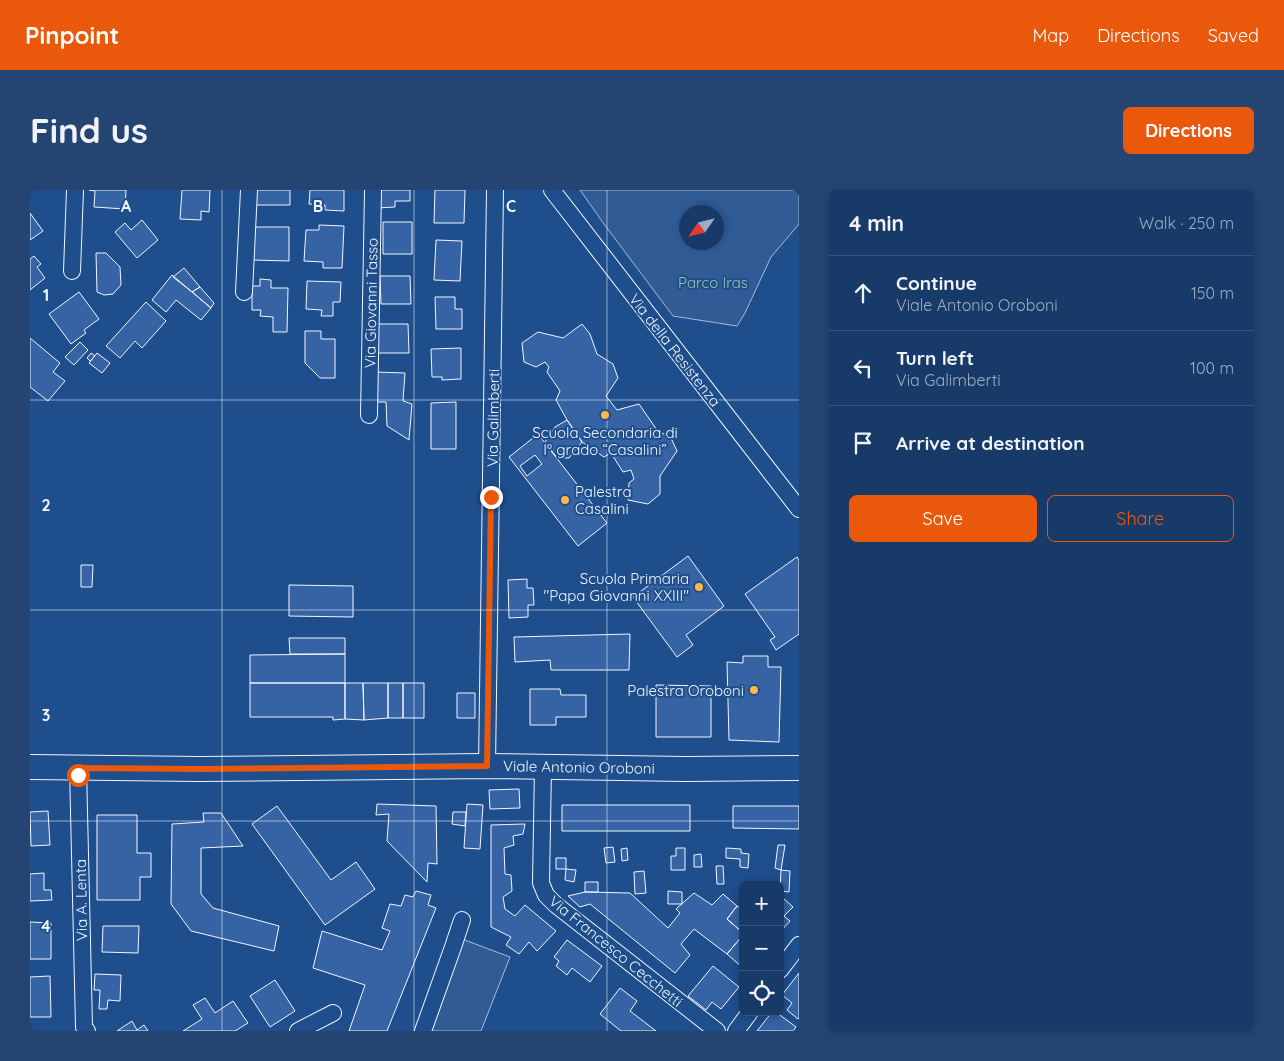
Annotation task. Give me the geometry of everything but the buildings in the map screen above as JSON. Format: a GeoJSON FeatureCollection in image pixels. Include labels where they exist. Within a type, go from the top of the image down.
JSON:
{"type":"FeatureCollection","features":[{"type":"Feature","properties":{"kind":"street"},"geometry":{"type":"LineString","coordinates":[[72,271],[75,190]]}},
{"type":"Feature","properties":{"kind":"street"},"geometry":{"type":"LineString","coordinates":[[244,292],[249,190]]}},
{"type":"Feature","properties":{"kind":"street","name":"Via Giovanni Tasso"},"geometry":{"type":"LineString","coordinates":[[369,415],[373,190]]}},
{"type":"Feature","properties":{"kind":"street","name":"Via Galimberti"},"geometry":{"type":"LineString","coordinates":[[487,766],[495,190]]}},
{"type":"Feature","properties":{"kind":"street","name":"Via della Resistenza"},"geometry":{"type":"LineString","coordinates":[[552,190],[799,509]]}},
{"type":"Feature","properties":{"kind":"street","name":"Viale Antonio Oroboni"},"geometry":{"type":"LineString","coordinates":[[30,767],[199,769],[487,766],[799,768]]}},
{"type":"Feature","properties":{"kind":"street","name":"Via Francesco Cecchetti"},"geometry":{"type":"LineString","coordinates":[[543,766],[542,883],[546,895],[556,905],[717,1031]]}},
{"type":"Feature","properties":{"kind":"street","name":"Via A. Lenta"},"geometry":{"type":"LineString","coordinates":[[78,768],[84,1027],[87,1031]]}},
{"type":"Feature","properties":{"kind":"street"},"geometry":{"type":"LineString","coordinates":[[423,1031],[462,920]]}},
{"type":"Feature","properties":{"kind":"street"},"geometry":{"type":"LineString","coordinates":[[784,965],[799,945]]}},
{"type":"Feature","properties":{"kind":"street"},"geometry":{"type":"LineString","coordinates":[[298,1031],[333,1012]]}},
{"type":"Feature","properties":{"kind":"street"},"geometry":{"type":"LineString","coordinates":[[736,1031],[747,1016]]}},
{"type":"Feature","properties":{"kind":"shaded area","name":"Parco Iras"},"geometry":{"type":"Polygon","coordinates":[[[580,190],[799,190],[799,224],[771,257],[737,326],[673,316],[580,190]]]}},
{"type":"Feature","properties":{"kind":"shaded area"},"geometry":{"type":"Polygon","coordinates":[[[462,939],[510,957],[481,1031],[428,1031],[462,939]]]}},
{"type":"Feature","properties":{"kind":"place","name":"Scuola Secondaria di I° grado “Casalini”"},"geometry":{"type":"Point","coordinates":[605,415]}},
{"type":"Feature","properties":{"kind":"place","name":"Palestra Casalini"},"geometry":{"type":"Point","coordinates":[565,500]}},
{"type":"Feature","properties":{"kind":"place","name":"Scuola Primaria \"Papa Giovanni XXIII\""},"geometry":{"type":"Point","coordinates":[699,587]}},
{"type":"Feature","properties":{"kind":"place","name":"Palestra Oroboni"},"geometry":{"type":"Point","coordinates":[754,690]}},
{"type":"Feature","properties":{"kind":"route"},"geometry":{"type":"LineString","coordinates":[[78,775],[78,768],[199,769],[487,766],[491,497]]}}]}
